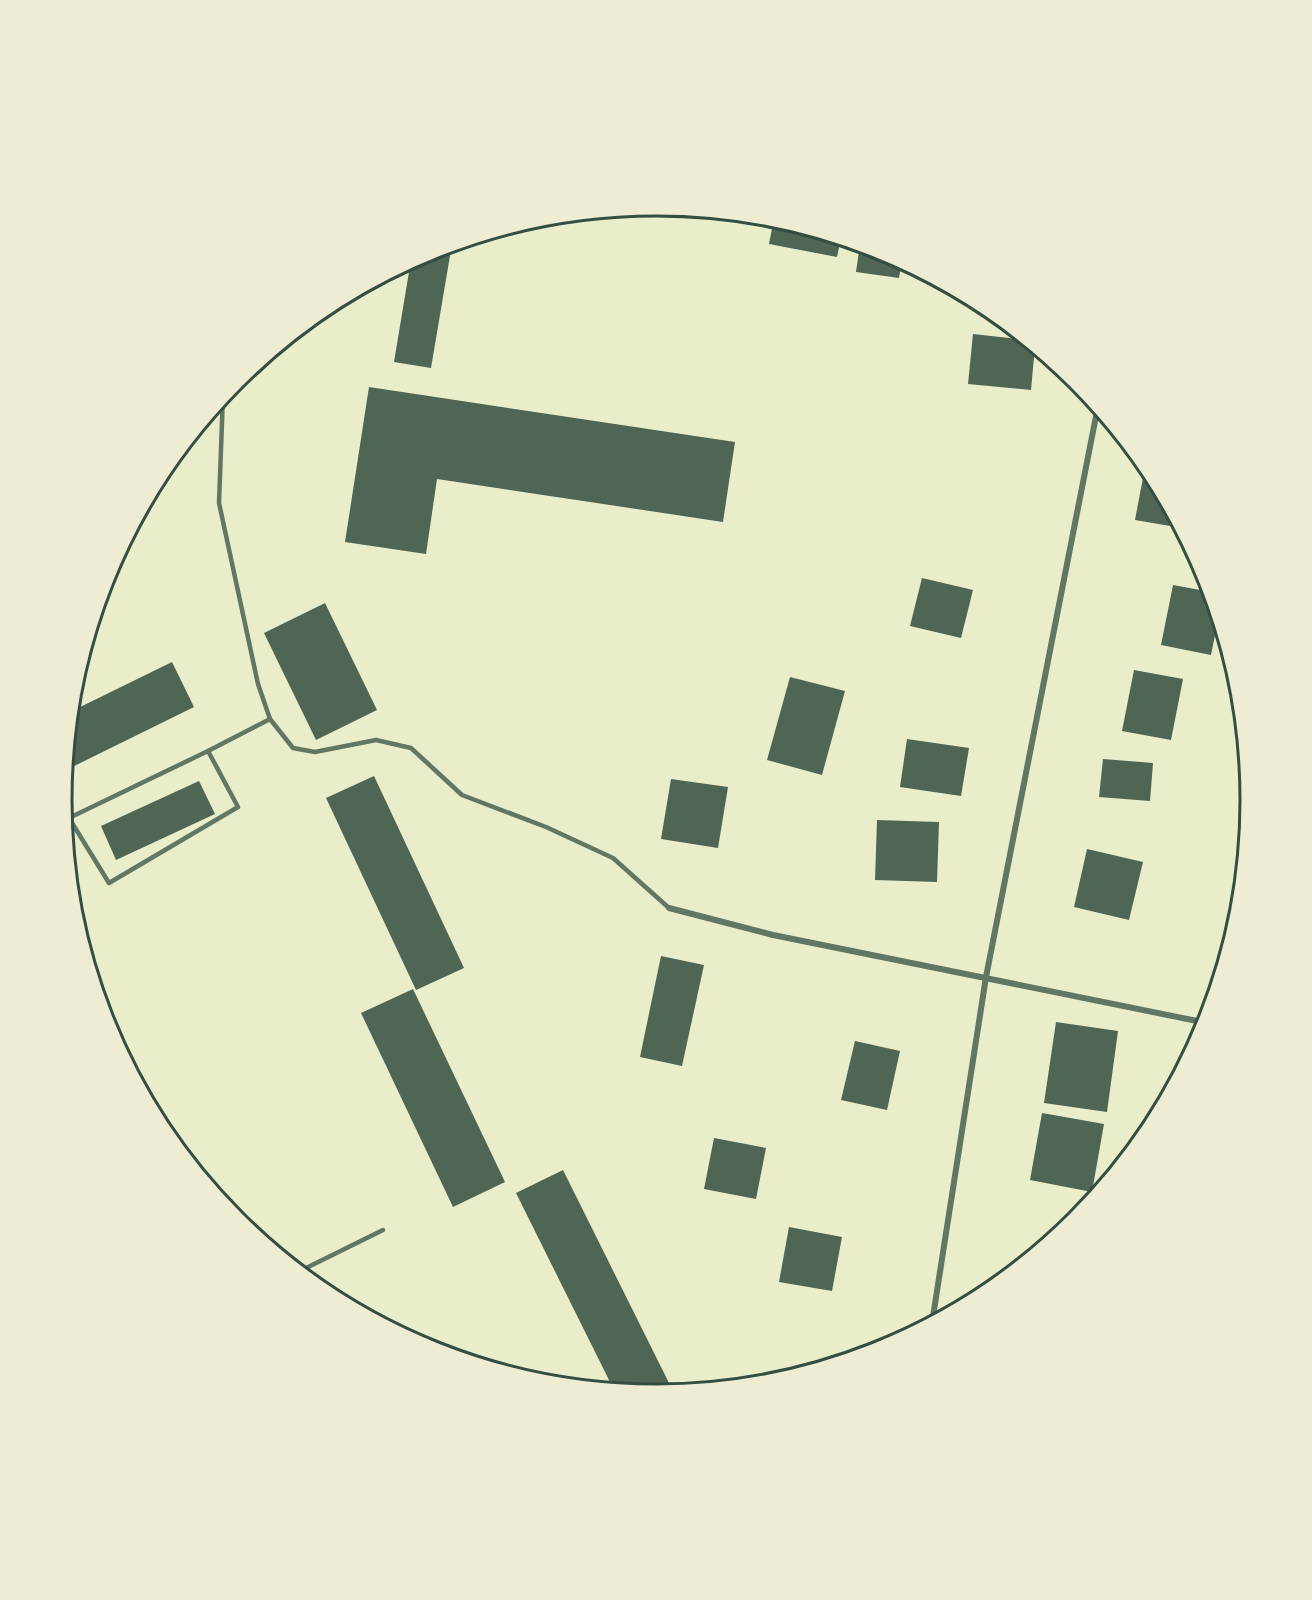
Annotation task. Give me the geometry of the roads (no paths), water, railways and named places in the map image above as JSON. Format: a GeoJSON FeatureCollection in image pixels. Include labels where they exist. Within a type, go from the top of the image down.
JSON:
{"type":"FeatureCollection","features":[{"type":"Feature","properties":{"kind":"street"},"geometry":{"type":"LineString","coordinates":[[933,1314],[986,977],[1096,416]]}},
{"type":"Feature","properties":{"kind":"street"},"geometry":{"type":"LineString","coordinates":[[669,908],[773,935],[1197,1021]]}},
{"type":"Feature","properties":{"kind":"lane"},"geometry":{"type":"LineString","coordinates":[[222,409],[219,503],[258,684],[270,719],[293,748],[315,752],[376,741],[411,748],[462,795],[546,827],[613,858],[669,908]]}},
{"type":"Feature","properties":{"kind":"lane"},"geometry":{"type":"LineString","coordinates":[[72,816],[270,719]]}},
{"type":"Feature","properties":{"kind":"lane"},"geometry":{"type":"LineString","coordinates":[[73,829],[109,883],[238,807],[208,751]]}},
{"type":"Feature","properties":{"kind":"lane"},"geometry":{"type":"LineString","coordinates":[[307,1268],[383,1230]]}}]}
